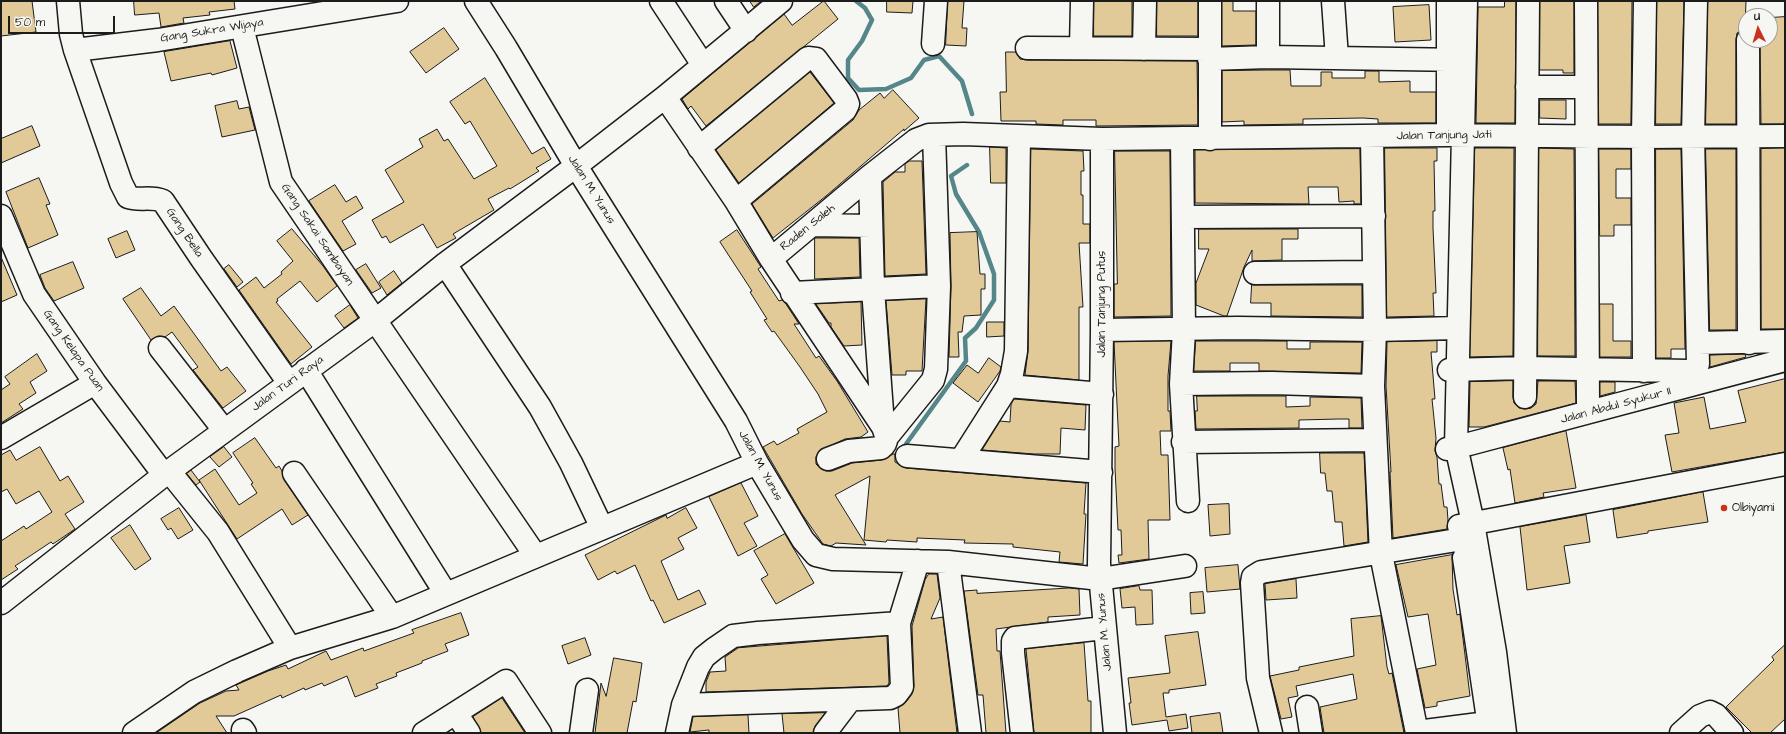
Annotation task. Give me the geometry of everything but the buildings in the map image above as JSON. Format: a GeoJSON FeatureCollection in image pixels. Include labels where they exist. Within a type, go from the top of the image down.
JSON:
{"type":"FeatureCollection","features":[{"type":"Feature","properties":{"kind":"street"},"geometry":{"type":"LineString","coordinates":[[68,1],[71,34],[75,50]]}},
{"type":"Feature","properties":{"kind":"street","name":"Gang Sukra Wijaya"},"geometry":{"type":"LineString","coordinates":[[75,50],[158,40],[397,1]]}},
{"type":"Feature","properties":{"kind":"street","name":"Jalan M. Yunus"},"geometry":{"type":"LineString","coordinates":[[476,1],[506,48],[576,166],[736,421],[757,463],[803,540],[816,556],[834,559],[948,562],[1100,579],[1115,733]]}},
{"type":"Feature","properties":{"kind":"street"},"geometry":{"type":"LineString","coordinates":[[661,1],[703,65]]}},
{"type":"Feature","properties":{"kind":"street"},"geometry":{"type":"LineString","coordinates":[[726,1],[746,31]]}},
{"type":"Feature","properties":{"kind":"street","name":"Jalan Turi Raya"},"geometry":{"type":"LineString","coordinates":[[1,603],[166,473],[376,320],[445,264],[576,166],[665,97],[782,1]]}},
{"type":"Feature","properties":{"kind":"street"},"geometry":{"type":"LineString","coordinates":[[933,44],[936,1]]}},
{"type":"Feature","properties":{"kind":"street"},"geometry":{"type":"LineString","coordinates":[[1081,48],[1082,1]]}},
{"type":"Feature","properties":{"kind":"street"},"geometry":{"type":"LineString","coordinates":[[1144,49],[1145,1]]}},
{"type":"Feature","properties":{"kind":"street"},"geometry":{"type":"LineString","coordinates":[[1210,1],[1210,138]]}},
{"type":"Feature","properties":{"kind":"street"},"geometry":{"type":"LineString","coordinates":[[1268,1],[1268,57]]}},
{"type":"Feature","properties":{"kind":"street"},"geometry":{"type":"LineString","coordinates":[[1333,1],[1337,58]]}},
{"type":"Feature","properties":{"kind":"street"},"geometry":{"type":"LineString","coordinates":[[1372,137],[1375,330],[1373,386],[1374,440],[1381,554],[1417,732],[1497,727],[1467,531],[1451,447],[1445,428],[1453,370],[1456,135],[1456,60],[1448,1]]}},
{"type":"Feature","properties":{"kind":"street"},"geometry":{"type":"LineString","coordinates":[[1456,60],[1466,1]]}},
{"type":"Feature","properties":{"kind":"street"},"geometry":{"type":"LineString","coordinates":[[1525,397],[1524,368],[1528,1]]}},
{"type":"Feature","properties":{"kind":"street"},"geometry":{"type":"LineString","coordinates":[[1586,1],[1585,137],[1588,403]]}},
{"type":"Feature","properties":{"kind":"street"},"geometry":{"type":"LineString","coordinates":[[1644,370],[1643,137],[1645,1]]}},
{"type":"Feature","properties":{"kind":"street"},"geometry":{"type":"LineString","coordinates":[[1453,370],[1524,368],[1690,371],[1697,367],[1698,343],[1693,137],[1696,1]]}},
{"type":"Feature","properties":{"kind":"street","name":"Gang Sakai Sambayan"},"geometry":{"type":"LineString","coordinates":[[242,27],[281,182],[535,556]]}},
{"type":"Feature","properties":{"kind":"street"},"geometry":{"type":"LineString","coordinates":[[1027,48],[1144,49],[1268,57],[1456,60]]}},
{"type":"Feature","properties":{"kind":"street"},"geometry":{"type":"LineString","coordinates":[[1748,48],[1750,136],[1749,343]]}},
{"type":"Feature","properties":{"kind":"street","name":"Gang Bella"},"geometry":{"type":"LineString","coordinates":[[75,50],[128,197],[134,199],[156,198],[163,201],[210,271],[298,376]]}},
{"type":"Feature","properties":{"kind":"street"},"geometry":{"type":"LineString","coordinates":[[699,148],[808,58],[816,59],[846,99],[848,104],[845,110],[736,202]]}},
{"type":"Feature","properties":{"kind":"street"},"geometry":{"type":"LineString","coordinates":[[1527,87],[1586,87]]}},
{"type":"Feature","properties":{"kind":"street","name":"Raden Saleh"},"geometry":{"type":"LineString","coordinates":[[665,97],[736,202],[771,259],[870,176],[916,140],[934,134],[1019,137]]}},
{"type":"Feature","properties":{"kind":"street"},"geometry":{"type":"LineString","coordinates":[[885,432],[933,380],[935,374],[939,286],[934,134]]}},
{"type":"Feature","properties":{"kind":"street","name":"Jalan Tanjung Jati"},"geometry":{"type":"LineString","coordinates":[[1102,139],[1456,135],[1585,137],[1785,136]]}},
{"type":"Feature","properties":{"kind":"street"},"geometry":{"type":"LineString","coordinates":[[961,460],[1008,386],[1012,374],[1016,351],[1019,137],[1102,139]]}},
{"type":"Feature","properties":{"kind":"street"},"geometry":{"type":"LineString","coordinates":[[1182,138],[1184,330],[1181,384],[1183,442],[1188,502]]}},
{"type":"Feature","properties":{"kind":"street","name":"Jalan Tanjung Putus"},"geometry":{"type":"LineString","coordinates":[[1100,579],[1102,139]]}},
{"type":"Feature","properties":{"kind":"street"},"geometry":{"type":"LineString","coordinates":[[828,459],[849,451],[881,448],[885,444],[873,289],[870,176]]}},
{"type":"Feature","properties":{"kind":"street","name":"Gang Kelapa Puan"},"geometry":{"type":"LineString","coordinates":[[1,216],[9,258],[95,383],[166,473],[218,532],[290,648]]}},
{"type":"Feature","properties":{"kind":"street"},"geometry":{"type":"LineString","coordinates":[[1183,217],[1374,216]]}},
{"type":"Feature","properties":{"kind":"street"},"geometry":{"type":"LineString","coordinates":[[813,225],[871,226]]}},
{"type":"Feature","properties":{"kind":"street"},"geometry":{"type":"LineString","coordinates":[[771,259],[885,432]]}},
{"type":"Feature","properties":{"kind":"street"},"geometry":{"type":"LineString","coordinates":[[445,264],[540,407],[571,463],[602,528]]}},
{"type":"Feature","properties":{"kind":"street"},"geometry":{"type":"LineString","coordinates":[[1255,273],[1374,272]]}},
{"type":"Feature","properties":{"kind":"street"},"geometry":{"type":"LineString","coordinates":[[792,293],[939,286]]}},
{"type":"Feature","properties":{"kind":"street"},"geometry":{"type":"LineString","coordinates":[[1102,330],[1184,330],[1238,328],[1375,330],[1453,328]]}},
{"type":"Feature","properties":{"kind":"street"},"geometry":{"type":"LineString","coordinates":[[1698,343],[1785,341]]}},
{"type":"Feature","properties":{"kind":"street"},"geometry":{"type":"LineString","coordinates":[[160,348],[224,430]]}},
{"type":"Feature","properties":{"kind":"street","name":"Jalan Abdul Syukur II"},"geometry":{"type":"LineString","coordinates":[[1451,447],[1469,444],[1669,392],[1785,360]]}},
{"type":"Feature","properties":{"kind":"street"},"geometry":{"type":"LineString","coordinates":[[1669,392],[1677,371]]}},
{"type":"Feature","properties":{"kind":"street"},"geometry":{"type":"LineString","coordinates":[[298,376],[446,594]]}},
{"type":"Feature","properties":{"kind":"street"},"geometry":{"type":"LineString","coordinates":[[1,438],[95,383]]}},
{"type":"Feature","properties":{"kind":"street"},"geometry":{"type":"LineString","coordinates":[[1181,384],[1287,383],[1373,386]]}},
{"type":"Feature","properties":{"kind":"street"},"geometry":{"type":"LineString","coordinates":[[1008,386],[1102,394]]}},
{"type":"Feature","properties":{"kind":"street"},"geometry":{"type":"LineString","coordinates":[[1183,442],[1374,440]]}},
{"type":"Feature","properties":{"kind":"street"},"geometry":{"type":"LineString","coordinates":[[907,456],[1100,472]]}},
{"type":"Feature","properties":{"kind":"street"},"geometry":{"type":"LineString","coordinates":[[134,733],[194,692],[290,648],[392,617],[757,463]]}},
{"type":"Feature","properties":{"kind":"street"},"geometry":{"type":"LineString","coordinates":[[1271,733],[1258,678],[1252,583],[1254,577],[1261,572],[1381,554],[1467,531],[1785,464]]}},
{"type":"Feature","properties":{"kind":"street"},"geometry":{"type":"LineString","coordinates":[[294,473],[392,617]]}},
{"type":"Feature","properties":{"kind":"street"},"geometry":{"type":"LineString","coordinates":[[683,705],[890,698],[900,692],[902,687],[899,624],[918,561]]}},
{"type":"Feature","properties":{"kind":"street"},"geometry":{"type":"LineString","coordinates":[[948,562],[970,733]]}},
{"type":"Feature","properties":{"kind":"street"},"geometry":{"type":"LineString","coordinates":[[1100,579],[1185,566]]}},
{"type":"Feature","properties":{"kind":"street"},"geometry":{"type":"LineString","coordinates":[[677,733],[683,705],[698,667],[704,657],[714,648],[733,636],[766,632],[899,624]]}},
{"type":"Feature","properties":{"kind":"street"},"geometry":{"type":"LineString","coordinates":[[1022,733],[1012,645],[1016,638],[1104,628]]}},
{"type":"Feature","properties":{"kind":"street"},"geometry":{"type":"LineString","coordinates":[[424,733],[506,681],[540,733]]}},
{"type":"Feature","properties":{"kind":"street"},"geometry":{"type":"LineString","coordinates":[[581,733],[587,690]]}},
{"type":"Feature","properties":{"kind":"street"},"geometry":{"type":"LineString","coordinates":[[825,733],[850,700]]}},
{"type":"Feature","properties":{"kind":"street"},"geometry":{"type":"LineString","coordinates":[[1307,707],[1312,733]]}},
{"type":"Feature","properties":{"kind":"street"},"geometry":{"type":"LineString","coordinates":[[456,712],[469,733]]}},
{"type":"Feature","properties":{"kind":"street"},"geometry":{"type":"LineString","coordinates":[[1681,733],[1700,716],[1710,712],[1716,715],[1732,733]]}},
{"type":"Feature","properties":{"kind":"waterway"},"geometry":{"type":"LineString","coordinates":[[856,1],[865,8],[872,20],[862,41],[848,60],[848,78],[859,90],[886,89],[911,78],[924,60],[939,56],[962,81],[972,114]]}},
{"type":"Feature","properties":{"kind":"waterway"},"geometry":{"type":"LineString","coordinates":[[906,444],[966,361],[965,338],[976,328],[994,300],[994,274],[979,232],[956,194],[951,176],[967,165]]}},
{"type":"Feature","properties":{"kind":"place","name":"Olbiyami"},"geometry":{"type":"Point","coordinates":[1724,508]}}]}
